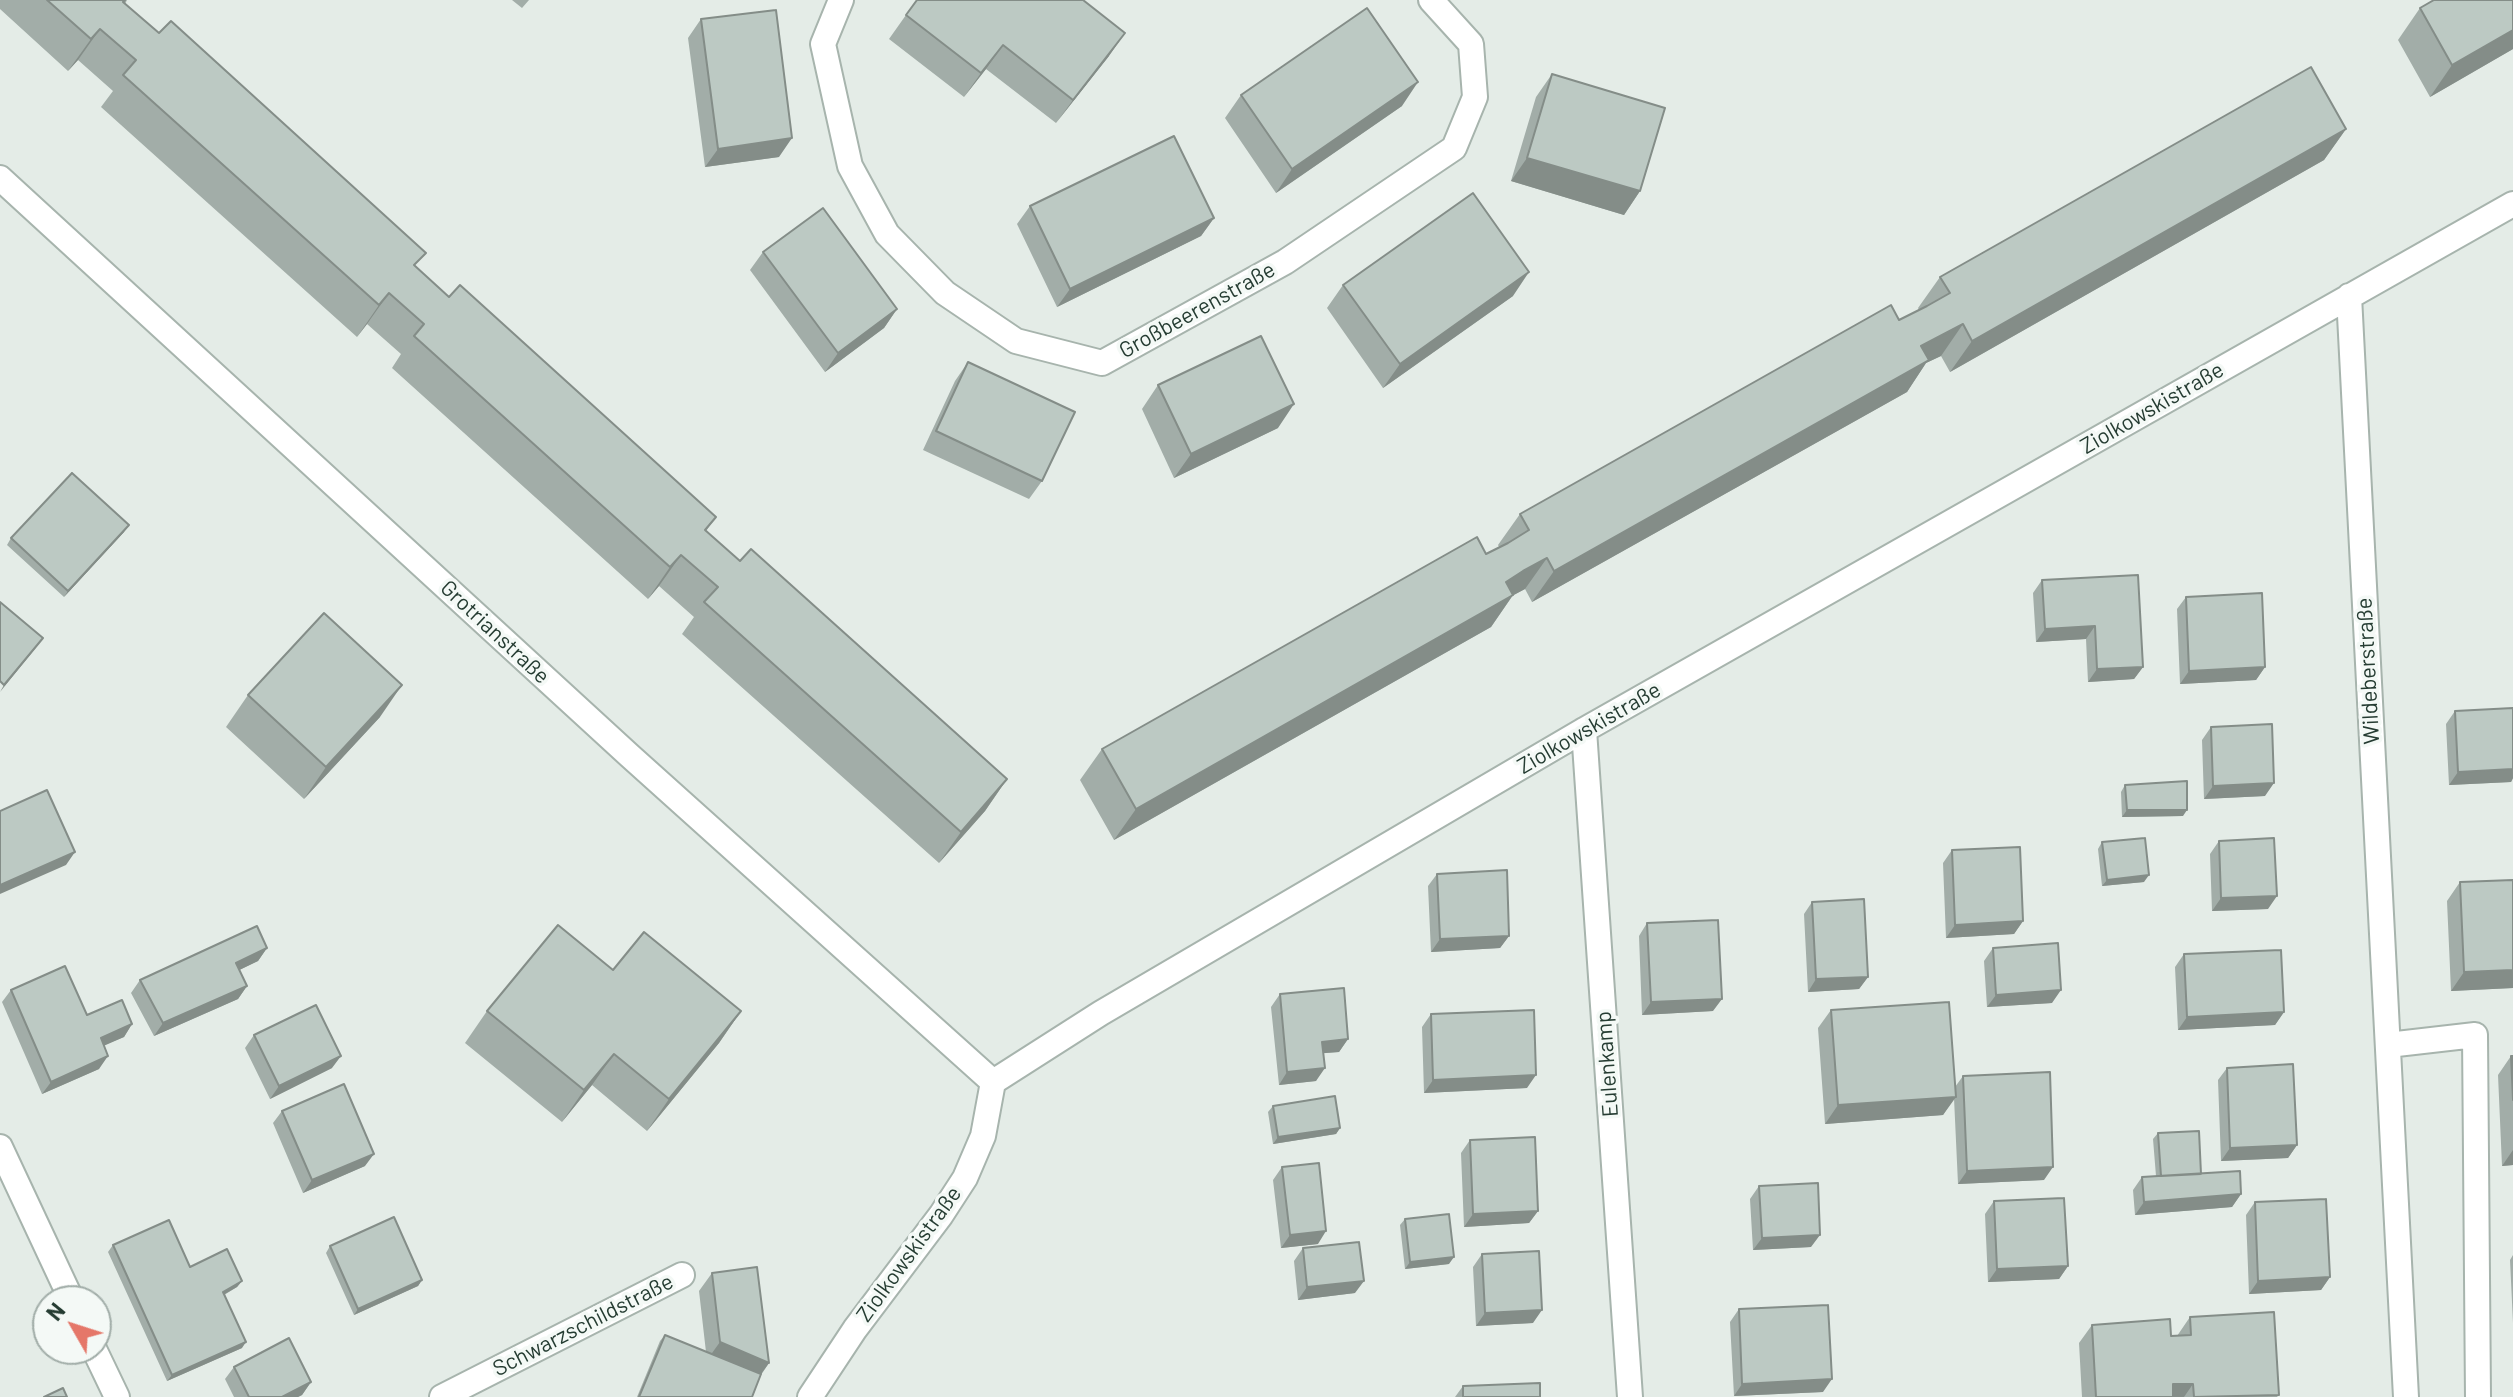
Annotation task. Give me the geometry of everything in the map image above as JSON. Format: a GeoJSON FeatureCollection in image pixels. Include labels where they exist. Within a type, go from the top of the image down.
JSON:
{"type":"FeatureCollection","features":[{"type":"Feature","properties":{"kind":"street","name":"Großbeerenstraße"},"geometry":{"type":"LineString","coordinates":[[841,0],[823,44],[850,166],[887,234],[945,293],[1016,341],[1102,363],[1285,262],[1454,148],[1475,97],[1471,44],[1431,0]]}},
{"type":"Feature","properties":{"kind":"street","name":"Grotrianstraße"},"geometry":{"type":"LineString","coordinates":[[0,178],[642,766],[993,1082]]}},
{"type":"Feature","properties":{"kind":"street","name":"Ziolkowskistraße"},"geometry":{"type":"LineString","coordinates":[[810,1397],[855,1329],[965,1178],[983,1136],[993,1082],[1101,1013],[1584,730],[2513,204]]}},
{"type":"Feature","properties":{"kind":"street","name":"Wildeberstraße"},"geometry":{"type":"LineString","coordinates":[[2349,296],[2406,1397]]}},
{"type":"Feature","properties":{"kind":"street","name":"Eulenkamp"},"geometry":{"type":"LineString","coordinates":[[1584,730],[1630,1397]]}},
{"type":"Feature","properties":{"kind":"street"},"geometry":{"type":"LineString","coordinates":[[2388,1045],[2475,1035],[2478,1397]]}},
{"type":"Feature","properties":{"kind":"street"},"geometry":{"type":"LineString","coordinates":[[0,1147],[65,1285]]}},
{"type":"Feature","properties":{"kind":"street","name":"Schwarzschildstraße"},"geometry":{"type":"LineString","coordinates":[[442,1397],[682,1275]]}},
{"type":"Feature","properties":{"kind":"street"},"geometry":{"type":"LineString","coordinates":[[102,1365],[117,1397]]}},
{"type":"Feature","properties":{"kind":"building"},"geometry":{"type":"Polygon","coordinates":[[[47,0],[125,0],[123,2],[159,33],[171,21],[426,253],[414,265],[449,297],[460,285],[716,517],[705,530],[740,561],[751,549],[1007,779],[961,832],[704,602],[718,587],[681,555],[670,567],[414,336],[424,324],[389,293],[379,305],[123,75],[136,60],[100,29],[91,39],[47,0]]]}},
{"type":"Feature","properties":{"kind":"building"},"geometry":{"type":"Polygon","coordinates":[[[917,0],[1083,0],[1125,33],[1073,100],[1003,45],[981,73],[906,15],[917,0]]]}},
{"type":"Feature","properties":{"kind":"building"},"geometry":{"type":"Polygon","coordinates":[[[2434,0],[2513,0],[2513,30],[2452,65],[2420,8],[2434,0]]]}},
{"type":"Feature","properties":{"kind":"building"},"geometry":{"type":"Polygon","coordinates":[[[1367,8],[1418,82],[1292,169],[1241,95],[1367,8]]]}},
{"type":"Feature","properties":{"kind":"building"},"geometry":{"type":"Polygon","coordinates":[[[776,10],[792,138],[718,149],[701,19],[776,10]]]}},
{"type":"Feature","properties":{"kind":"building"},"geometry":{"type":"Polygon","coordinates":[[[2311,67],[2346,129],[1972,341],[1963,324],[1921,346],[1929,360],[1554,571],[1547,558],[1523,571],[1506,582],[1513,595],[1136,809],[1102,749],[1477,537],[1486,554],[1508,543],[1529,530],[1520,514],[1891,305],[1899,320],[1927,306],[1950,293],[1940,277],[2311,67]]]}},
{"type":"Feature","properties":{"kind":"building"},"geometry":{"type":"Polygon","coordinates":[[[1552,74],[1665,108],[1640,191],[1527,158],[1552,74]]]}},
{"type":"Feature","properties":{"kind":"building"},"geometry":{"type":"Polygon","coordinates":[[[1174,136],[1214,218],[1070,289],[1030,206],[1174,136]]]}},
{"type":"Feature","properties":{"kind":"building"},"geometry":{"type":"Polygon","coordinates":[[[1473,193],[1529,272],[1400,364],[1343,285],[1473,193]]]}},
{"type":"Feature","properties":{"kind":"building"},"geometry":{"type":"Polygon","coordinates":[[[823,208],[897,309],[838,353],[763,252],[823,208]]]}},
{"type":"Feature","properties":{"kind":"building"},"geometry":{"type":"Polygon","coordinates":[[[1261,336],[1294,404],[1191,454],[1158,385],[1261,336]]]}},
{"type":"Feature","properties":{"kind":"building"},"geometry":{"type":"Polygon","coordinates":[[[968,362],[1075,412],[1042,481],[936,431],[968,362]]]}},
{"type":"Feature","properties":{"kind":"building"},"geometry":{"type":"Polygon","coordinates":[[[72,473],[129,525],[68,591],[11,538],[72,473]]]}},
{"type":"Feature","properties":{"kind":"building"},"geometry":{"type":"Polygon","coordinates":[[[2138,575],[2143,667],[2097,669],[2095,626],[2045,629],[2042,580],[2138,575]]]}},
{"type":"Feature","properties":{"kind":"building"},"geometry":{"type":"Polygon","coordinates":[[[2262,593],[2265,667],[2189,671],[2186,597],[2262,593]]]}},
{"type":"Feature","properties":{"kind":"building"},"geometry":{"type":"Polygon","coordinates":[[[0,602],[43,638],[4,685],[0,681],[0,602]]]}},
{"type":"Feature","properties":{"kind":"building"},"geometry":{"type":"Polygon","coordinates":[[[324,613],[402,685],[326,767],[248,695],[324,613]]]}},
{"type":"Feature","properties":{"kind":"building"},"geometry":{"type":"Polygon","coordinates":[[[2513,708],[2513,769],[2458,772],[2455,711],[2513,708]]]}},
{"type":"Feature","properties":{"kind":"building"},"geometry":{"type":"Polygon","coordinates":[[[2272,724],[2274,783],[2213,786],[2211,727],[2272,724]]]}},
{"type":"Feature","properties":{"kind":"building"},"geometry":{"type":"Polygon","coordinates":[[[2187,781],[2187,810],[2127,810],[2125,785],[2187,781]]]}},
{"type":"Feature","properties":{"kind":"building"},"geometry":{"type":"Polygon","coordinates":[[[47,790],[75,852],[0,885],[0,811],[47,790]]]}},
{"type":"Feature","properties":{"kind":"building"},"geometry":{"type":"Polygon","coordinates":[[[2145,838],[2149,875],[2107,880],[2102,842],[2145,838]]]}},
{"type":"Feature","properties":{"kind":"building"},"geometry":{"type":"Polygon","coordinates":[[[2274,838],[2277,896],[2221,898],[2219,841],[2274,838]]]}},
{"type":"Feature","properties":{"kind":"building"},"geometry":{"type":"Polygon","coordinates":[[[2020,847],[2023,921],[1955,925],[1952,850],[2020,847]]]}},
{"type":"Feature","properties":{"kind":"building"},"geometry":{"type":"Polygon","coordinates":[[[1507,870],[1509,936],[1440,939],[1437,874],[1507,870]]]}},
{"type":"Feature","properties":{"kind":"building"},"geometry":{"type":"Polygon","coordinates":[[[2513,880],[2513,970],[2464,972],[2460,882],[2513,880]]]}},
{"type":"Feature","properties":{"kind":"building"},"geometry":{"type":"Polygon","coordinates":[[[1864,899],[1868,977],[1816,979],[1812,902],[1864,899]]]}},
{"type":"Feature","properties":{"kind":"building"},"geometry":{"type":"Polygon","coordinates":[[[1718,920],[1722,999],[1651,1002],[1647,923],[1718,920]]]}},
{"type":"Feature","properties":{"kind":"building"},"geometry":{"type":"Polygon","coordinates":[[[558,925],[613,970],[644,932],[741,1011],[669,1099],[614,1054],[584,1090],[487,1011],[558,925]]]}},
{"type":"Feature","properties":{"kind":"building"},"geometry":{"type":"Polygon","coordinates":[[[257,926],[267,948],[236,963],[247,986],[163,1023],[140,980],[257,926]]]}},
{"type":"Feature","properties":{"kind":"building"},"geometry":{"type":"Polygon","coordinates":[[[2058,943],[2061,990],[1996,995],[1993,948],[2058,943]]]}},
{"type":"Feature","properties":{"kind":"building"},"geometry":{"type":"Polygon","coordinates":[[[2281,950],[2284,1012],[2187,1017],[2184,954],[2281,950]]]}},
{"type":"Feature","properties":{"kind":"building"},"geometry":{"type":"Polygon","coordinates":[[[65,966],[87,1015],[122,1000],[132,1024],[101,1038],[108,1056],[51,1082],[11,990],[65,966]]]}},
{"type":"Feature","properties":{"kind":"building"},"geometry":{"type":"Polygon","coordinates":[[[1344,988],[1348,1039],[1322,1042],[1325,1068],[1287,1072],[1280,994],[1344,988]]]}},
{"type":"Feature","properties":{"kind":"building"},"geometry":{"type":"Polygon","coordinates":[[[1949,1002],[1956,1097],[1838,1105],[1831,1010],[1949,1002]]]}},
{"type":"Feature","properties":{"kind":"building"},"geometry":{"type":"Polygon","coordinates":[[[316,1005],[341,1056],[279,1086],[254,1035],[316,1005]]]}},
{"type":"Feature","properties":{"kind":"building"},"geometry":{"type":"Polygon","coordinates":[[[1534,1010],[1536,1075],[1433,1080],[1431,1014],[1534,1010]]]}},
{"type":"Feature","properties":{"kind":"building"},"geometry":{"type":"Polygon","coordinates":[[[2511,1056],[2513,1056],[2513,1100],[2511,1056]]]}},
{"type":"Feature","properties":{"kind":"building"},"geometry":{"type":"Polygon","coordinates":[[[2293,1064],[2297,1145],[2230,1148],[2227,1068],[2293,1064]]]}},
{"type":"Feature","properties":{"kind":"building"},"geometry":{"type":"Polygon","coordinates":[[[2050,1072],[2053,1167],[1967,1171],[1963,1076],[2050,1072]]]}},
{"type":"Feature","properties":{"kind":"building"},"geometry":{"type":"Polygon","coordinates":[[[344,1084],[374,1154],[312,1180],[282,1111],[344,1084]]]}},
{"type":"Feature","properties":{"kind":"building"},"geometry":{"type":"Polygon","coordinates":[[[1335,1096],[1340,1128],[1278,1137],[1273,1106],[1335,1096]]]}},
{"type":"Feature","properties":{"kind":"building"},"geometry":{"type":"Polygon","coordinates":[[[2199,1131],[2201,1174],[2161,1176],[2158,1133],[2199,1131]]]}},
{"type":"Feature","properties":{"kind":"building"},"geometry":{"type":"Polygon","coordinates":[[[1535,1137],[1538,1211],[1473,1214],[1470,1140],[1535,1137]]]}},
{"type":"Feature","properties":{"kind":"building"},"geometry":{"type":"Polygon","coordinates":[[[1319,1163],[1326,1231],[1290,1235],[1282,1167],[1319,1163]]]}},
{"type":"Feature","properties":{"kind":"building"},"geometry":{"type":"Polygon","coordinates":[[[2240,1171],[2241,1194],[2144,1202],[2142,1177],[2240,1171]]]}},
{"type":"Feature","properties":{"kind":"building"},"geometry":{"type":"Polygon","coordinates":[[[1818,1183],[1820,1235],[1762,1238],[1759,1186],[1818,1183]]]}},
{"type":"Feature","properties":{"kind":"building"},"geometry":{"type":"Polygon","coordinates":[[[2064,1198],[2068,1266],[1997,1269],[1994,1201],[2064,1198]]]}},
{"type":"Feature","properties":{"kind":"building"},"geometry":{"type":"Polygon","coordinates":[[[2326,1199],[2330,1277],[2258,1281],[2255,1202],[2326,1199]]]}},
{"type":"Feature","properties":{"kind":"building"},"geometry":{"type":"Polygon","coordinates":[[[1449,1214],[1454,1257],[1410,1262],[1405,1219],[1449,1214]]]}},
{"type":"Feature","properties":{"kind":"building"},"geometry":{"type":"Polygon","coordinates":[[[394,1217],[422,1280],[358,1309],[330,1246],[394,1217]]]}},
{"type":"Feature","properties":{"kind":"building"},"geometry":{"type":"Polygon","coordinates":[[[169,1220],[190,1267],[227,1249],[242,1281],[223,1292],[246,1342],[172,1375],[113,1245],[169,1220]]]}},
{"type":"Feature","properties":{"kind":"building"},"geometry":{"type":"Polygon","coordinates":[[[1359,1242],[1364,1281],[1307,1287],[1303,1248],[1359,1242]]]}},
{"type":"Feature","properties":{"kind":"building"},"geometry":{"type":"Polygon","coordinates":[[[1539,1251],[1542,1310],[1485,1313],[1482,1254],[1539,1251]]]}},
{"type":"Feature","properties":{"kind":"building"},"geometry":{"type":"Polygon","coordinates":[[[757,1267],[769,1363],[720,1342],[712,1273],[757,1267]]]}},
{"type":"Feature","properties":{"kind":"building"},"geometry":{"type":"Polygon","coordinates":[[[1828,1305],[1832,1379],[1742,1384],[1739,1309],[1828,1305]]]}},
{"type":"Feature","properties":{"kind":"building"},"geometry":{"type":"Polygon","coordinates":[[[2274,1312],[2279,1395],[2194,1397],[2193,1384],[2173,1384],[2173,1397],[2096,1397],[2092,1325],[2170,1319],[2171,1336],[2191,1335],[2190,1317],[2274,1312]]]}},
{"type":"Feature","properties":{"kind":"building"},"geometry":{"type":"Polygon","coordinates":[[[665,1335],[761,1374],[752,1397],[639,1397],[665,1335]]]}},
{"type":"Feature","properties":{"kind":"building"},"geometry":{"type":"Polygon","coordinates":[[[289,1338],[311,1382],[282,1397],[249,1397],[234,1367],[289,1338]]]}},
{"type":"Feature","properties":{"kind":"building"},"geometry":{"type":"Polygon","coordinates":[[[1540,1383],[1540,1397],[1463,1397],[1463,1386],[1540,1383]]]}},
{"type":"Feature","properties":{"kind":"building"},"geometry":{"type":"Polygon","coordinates":[[[63,1388],[67,1397],[44,1397],[63,1388]]]}}]}
